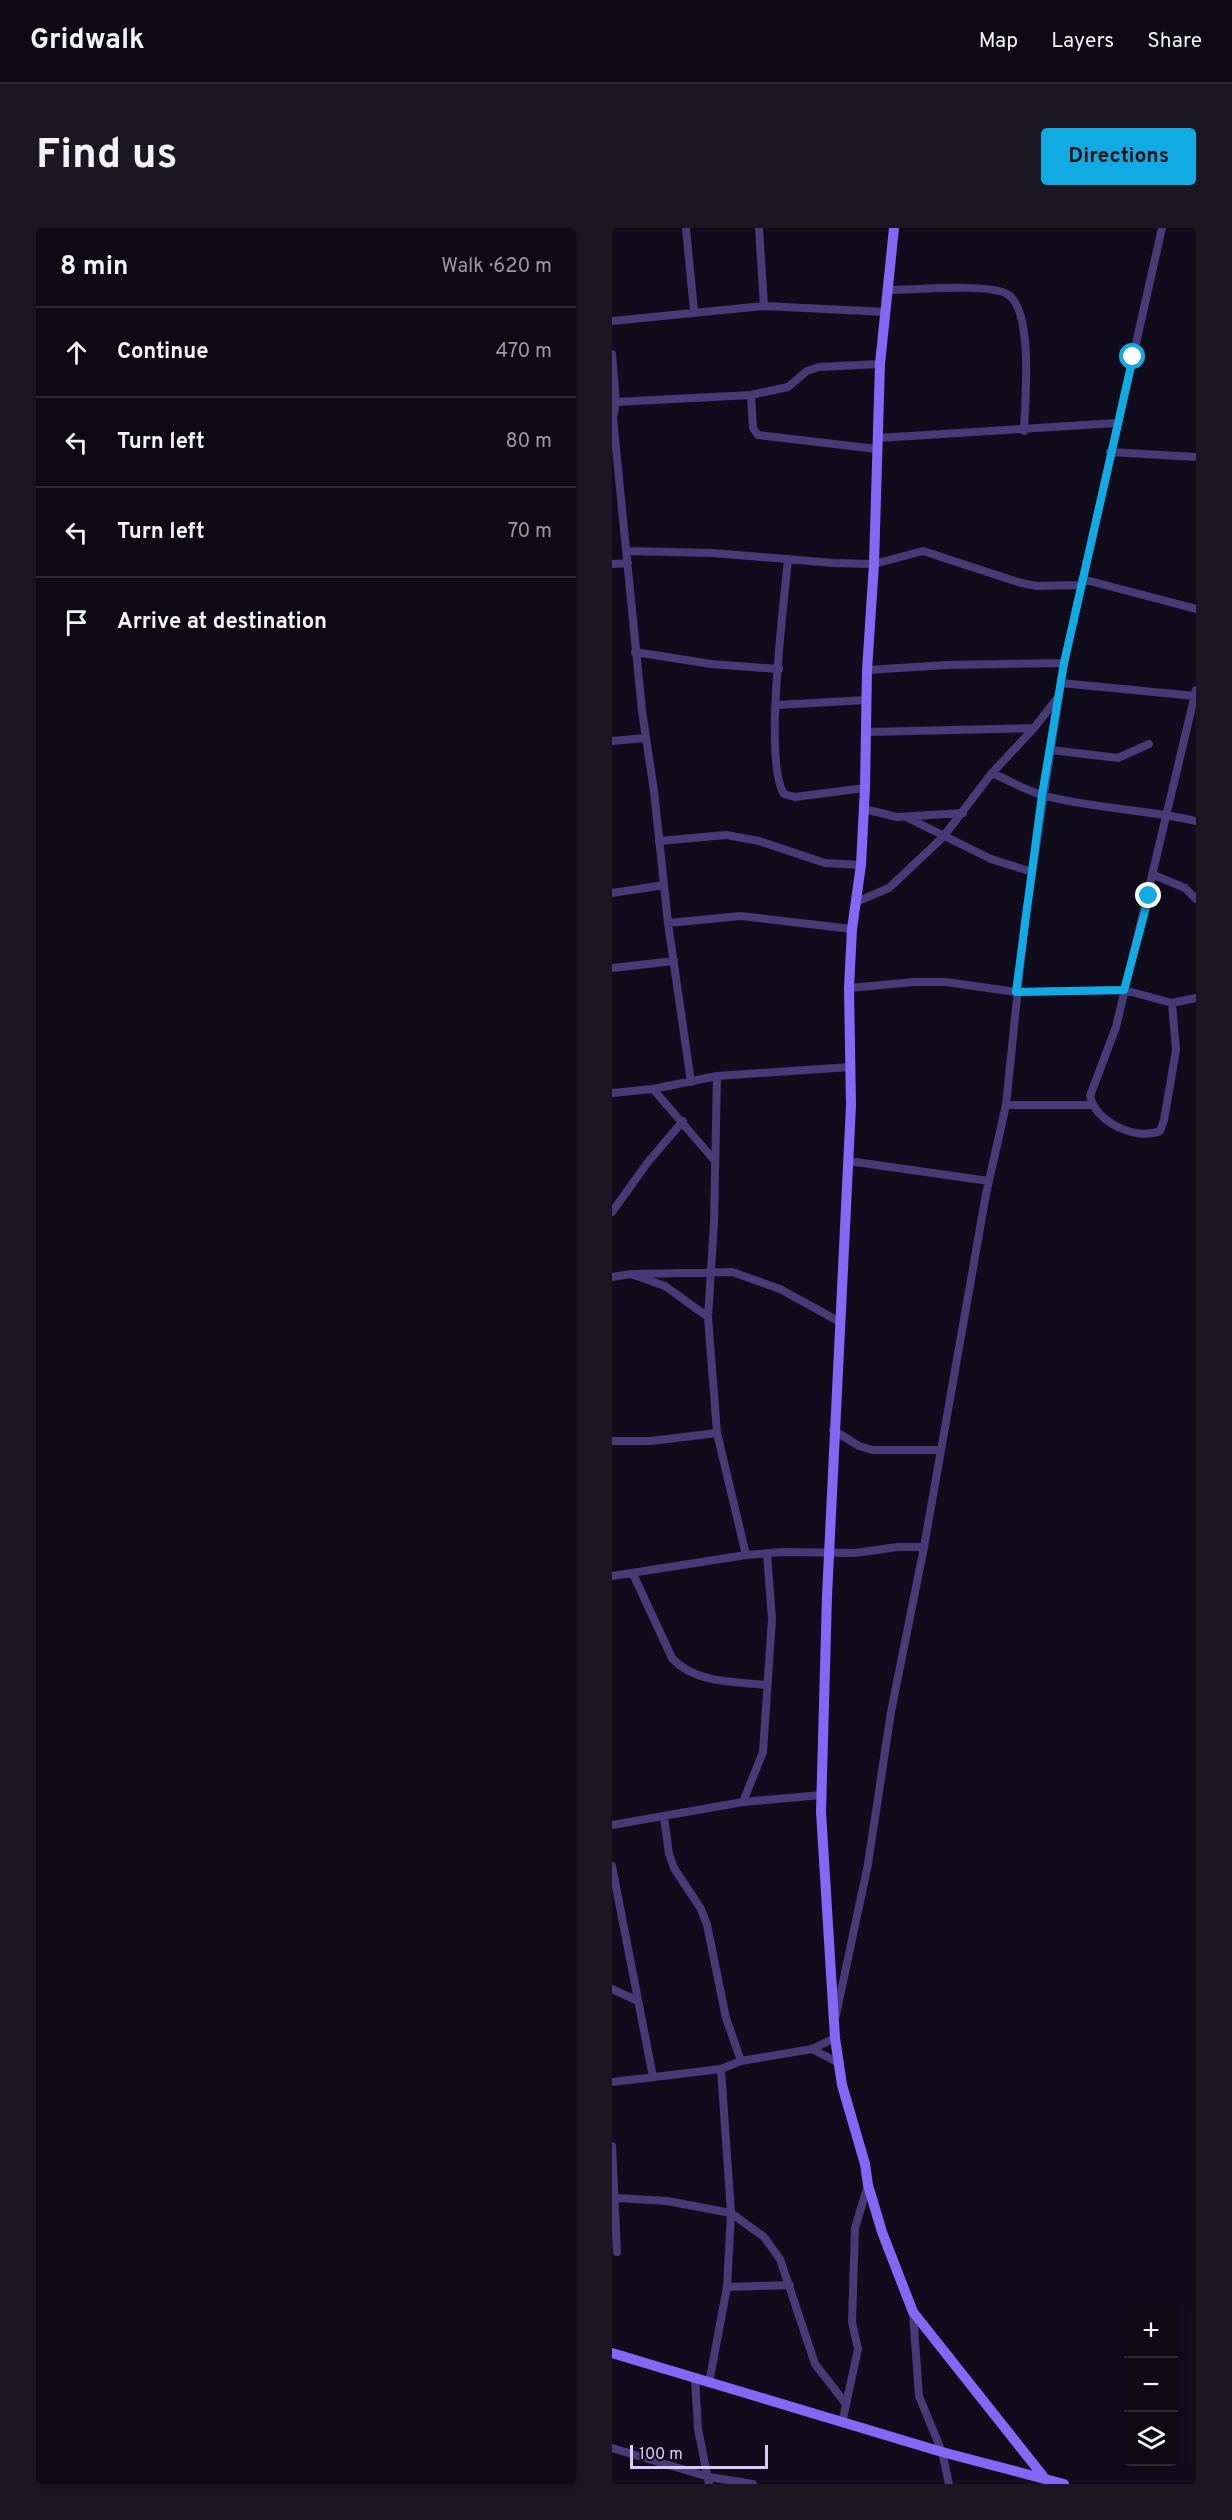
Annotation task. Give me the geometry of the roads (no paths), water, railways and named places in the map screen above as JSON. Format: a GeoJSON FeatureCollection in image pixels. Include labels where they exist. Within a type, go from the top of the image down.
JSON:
{"type":"FeatureCollection","features":[{"type":"Feature","properties":{"kind":"street"},"geometry":{"type":"LineString","coordinates":[[686,228],[694,311]]}},
{"type":"Feature","properties":{"kind":"street"},"geometry":{"type":"LineString","coordinates":[[759,228],[764,306]]}},
{"type":"Feature","properties":{"kind":"street"},"geometry":{"type":"LineString","coordinates":[[894,228],[880,364],[874,564],[867,669],[864,809],[861,865],[852,930],[849,988],[848,1161],[833,1430],[822,1795],[837,2062],[882,2232],[913,2312],[919,2396],[942,2452],[949,2484]]}},
{"type":"Feature","properties":{"kind":"street"},"geometry":{"type":"LineString","coordinates":[[835,2019],[868,1864],[891,1712],[924,1547],[989,1181],[1006,1105],[1016,992],[1042,795],[1064,663],[1162,228]]}},
{"type":"Feature","properties":{"kind":"street"},"geometry":{"type":"LineString","coordinates":[[889,290],[981,288],[999,290],[1014,299],[1019,310],[1026,349],[1024,431]]}},
{"type":"Feature","properties":{"kind":"street"},"geometry":{"type":"LineString","coordinates":[[612,321],[694,311],[764,306],[886,312]]}},
{"type":"Feature","properties":{"kind":"street"},"geometry":{"type":"LineString","coordinates":[[612,354],[616,402],[612,418],[627,551],[635,652],[668,923],[691,1082]]}},
{"type":"Feature","properties":{"kind":"street"},"geometry":{"type":"LineString","coordinates":[[616,402],[751,396],[788,387],[807,371],[819,367],[880,364]]}},
{"type":"Feature","properties":{"kind":"street"},"geometry":{"type":"LineString","coordinates":[[751,396],[753,428],[758,435],[877,443],[1117,423]]}},
{"type":"Feature","properties":{"kind":"street"},"geometry":{"type":"LineString","coordinates":[[1110,452],[1196,457]]}},
{"type":"Feature","properties":{"kind":"street"},"geometry":{"type":"LineString","coordinates":[[627,551],[713,553],[874,564],[923,551],[1022,583],[1037,586],[1081,582],[1196,609]]}},
{"type":"Feature","properties":{"kind":"street"},"geometry":{"type":"LineString","coordinates":[[788,559],[776,705],[776,765],[784,794],[795,797],[865,788]]}},
{"type":"Feature","properties":{"kind":"street"},"geometry":{"type":"LineString","coordinates":[[612,564],[628,563]]}},
{"type":"Feature","properties":{"kind":"street"},"geometry":{"type":"LineString","coordinates":[[635,652],[711,664],[779,669]]}},
{"type":"Feature","properties":{"kind":"street"},"geometry":{"type":"LineString","coordinates":[[867,669],[957,664],[1064,663]]}},
{"type":"Feature","properties":{"kind":"street"},"geometry":{"type":"LineString","coordinates":[[1061,683],[1195,693],[1154,875],[1116,1027],[1091,1089],[1092,1105]]}},
{"type":"Feature","properties":{"kind":"street"},"geometry":{"type":"LineString","coordinates":[[856,902],[888,888],[943,837],[992,773],[1034,728],[1059,695]]}},
{"type":"Feature","properties":{"kind":"street"},"geometry":{"type":"LineString","coordinates":[[776,705],[867,700]]}},
{"type":"Feature","properties":{"kind":"street"},"geometry":{"type":"LineString","coordinates":[[866,732],[1034,728]]}},
{"type":"Feature","properties":{"kind":"street"},"geometry":{"type":"LineString","coordinates":[[612,741],[646,738]]}},
{"type":"Feature","properties":{"kind":"street"},"geometry":{"type":"LineString","coordinates":[[1051,750],[1118,758],[1149,744]]}},
{"type":"Feature","properties":{"kind":"street"},"geometry":{"type":"LineString","coordinates":[[992,773],[1042,795],[1118,811],[1167,813],[1196,821]]}},
{"type":"Feature","properties":{"kind":"street"},"geometry":{"type":"LineString","coordinates":[[864,809],[906,817],[963,813]]}},
{"type":"Feature","properties":{"kind":"street"},"geometry":{"type":"LineString","coordinates":[[906,817],[991,859],[1032,872]]}},
{"type":"Feature","properties":{"kind":"street"},"geometry":{"type":"LineString","coordinates":[[659,841],[726,835],[759,841],[825,863],[861,865]]}},
{"type":"Feature","properties":{"kind":"street"},"geometry":{"type":"LineString","coordinates":[[1154,875],[1185,888],[1196,898]]}},
{"type":"Feature","properties":{"kind":"street"},"geometry":{"type":"LineString","coordinates":[[612,893],[664,885]]}},
{"type":"Feature","properties":{"kind":"street"},"geometry":{"type":"LineString","coordinates":[[668,923],[741,916],[852,930]]}},
{"type":"Feature","properties":{"kind":"street"},"geometry":{"type":"LineString","coordinates":[[612,968],[674,961]]}},
{"type":"Feature","properties":{"kind":"street"},"geometry":{"type":"LineString","coordinates":[[849,988],[925,982],[992,987],[1016,992],[1124,990],[1172,1003],[1196,998]]}},
{"type":"Feature","properties":{"kind":"street"},"geometry":{"type":"LineString","coordinates":[[1006,1105],[1092,1105],[1115,1125],[1135,1133],[1148,1135],[1160,1131],[1176,1050],[1172,1003]]}},
{"type":"Feature","properties":{"kind":"street"},"geometry":{"type":"LineString","coordinates":[[612,1093],[653,1089],[717,1076],[850,1067]]}},
{"type":"Feature","properties":{"kind":"street"},"geometry":{"type":"LineString","coordinates":[[717,1076],[708,1317],[717,1433],[746,1555]]}},
{"type":"Feature","properties":{"kind":"street"},"geometry":{"type":"LineString","coordinates":[[653,1089],[683,1121],[715,1161]]}},
{"type":"Feature","properties":{"kind":"street"},"geometry":{"type":"LineString","coordinates":[[612,1212],[648,1162],[683,1121]]}},
{"type":"Feature","properties":{"kind":"street"},"geometry":{"type":"LineString","coordinates":[[848,1161],[989,1181]]}},
{"type":"Feature","properties":{"kind":"street"},"geometry":{"type":"LineString","coordinates":[[612,1277],[631,1274],[732,1272],[780,1289],[840,1322]]}},
{"type":"Feature","properties":{"kind":"street"},"geometry":{"type":"LineString","coordinates":[[631,1274],[665,1286],[708,1317]]}},
{"type":"Feature","properties":{"kind":"street"},"geometry":{"type":"LineString","coordinates":[[833,1430],[859,1446],[872,1450],[940,1450]]}},
{"type":"Feature","properties":{"kind":"street"},"geometry":{"type":"LineString","coordinates":[[612,1441],[651,1441],[717,1433]]}},
{"type":"Feature","properties":{"kind":"street"},"geometry":{"type":"LineString","coordinates":[[612,1576],[746,1555],[829,1554],[924,1547]]}},
{"type":"Feature","properties":{"kind":"street"},"geometry":{"type":"LineString","coordinates":[[743,1802],[763,1752],[772,1619],[767,1554]]}},
{"type":"Feature","properties":{"kind":"street"},"geometry":{"type":"LineString","coordinates":[[633,1574],[672,1658],[680,1668],[693,1674],[767,1685]]}},
{"type":"Feature","properties":{"kind":"street"},"geometry":{"type":"LineString","coordinates":[[612,1825],[664,1818],[743,1802],[822,1795]]}},
{"type":"Feature","properties":{"kind":"street"},"geometry":{"type":"LineString","coordinates":[[664,1818],[669,1854],[674,1868],[701,1909],[707,1925],[726,2018],[741,2061]]}},
{"type":"Feature","properties":{"kind":"street"},"geometry":{"type":"LineString","coordinates":[[612,1866],[653,2077]]}},
{"type":"Feature","properties":{"kind":"street"},"geometry":{"type":"LineString","coordinates":[[612,1989],[638,2001]]}},
{"type":"Feature","properties":{"kind":"street"},"geometry":{"type":"LineString","coordinates":[[612,2082],[721,2068],[741,2061],[812,2049],[835,2038]]}},
{"type":"Feature","properties":{"kind":"street"},"geometry":{"type":"LineString","coordinates":[[812,2049],[837,2062]]}},
{"type":"Feature","properties":{"kind":"street"},"geometry":{"type":"LineString","coordinates":[[709,2384],[727,2287],[731,2213],[721,2068]]}},
{"type":"Feature","properties":{"kind":"street"},"geometry":{"type":"LineString","coordinates":[[612,2146],[617,2252]]}},
{"type":"Feature","properties":{"kind":"street"},"geometry":{"type":"LineString","coordinates":[[842,2423],[858,2349],[852,2322],[855,2228],[868,2185]]}},
{"type":"Feature","properties":{"kind":"street"},"geometry":{"type":"LineString","coordinates":[[616,2198],[667,2200],[731,2213],[764,2238],[780,2259],[815,2364],[846,2404]]}},
{"type":"Feature","properties":{"kind":"street"},"geometry":{"type":"LineString","coordinates":[[727,2287],[789,2285]]}},
{"type":"Feature","properties":{"kind":"street"},"geometry":{"type":"LineString","coordinates":[[913,2312],[1043,2476]]}},
{"type":"Feature","properties":{"kind":"street"},"geometry":{"type":"LineString","coordinates":[[612,2353],[709,2384],[942,2452],[1043,2476],[1064,2484]]}},
{"type":"Feature","properties":{"kind":"street"},"geometry":{"type":"LineString","coordinates":[[695,2379],[698,2428],[709,2481]]}},
{"type":"Feature","properties":{"kind":"street"},"geometry":{"type":"LineString","coordinates":[[612,2448],[709,2481],[753,2484]]}}]}
